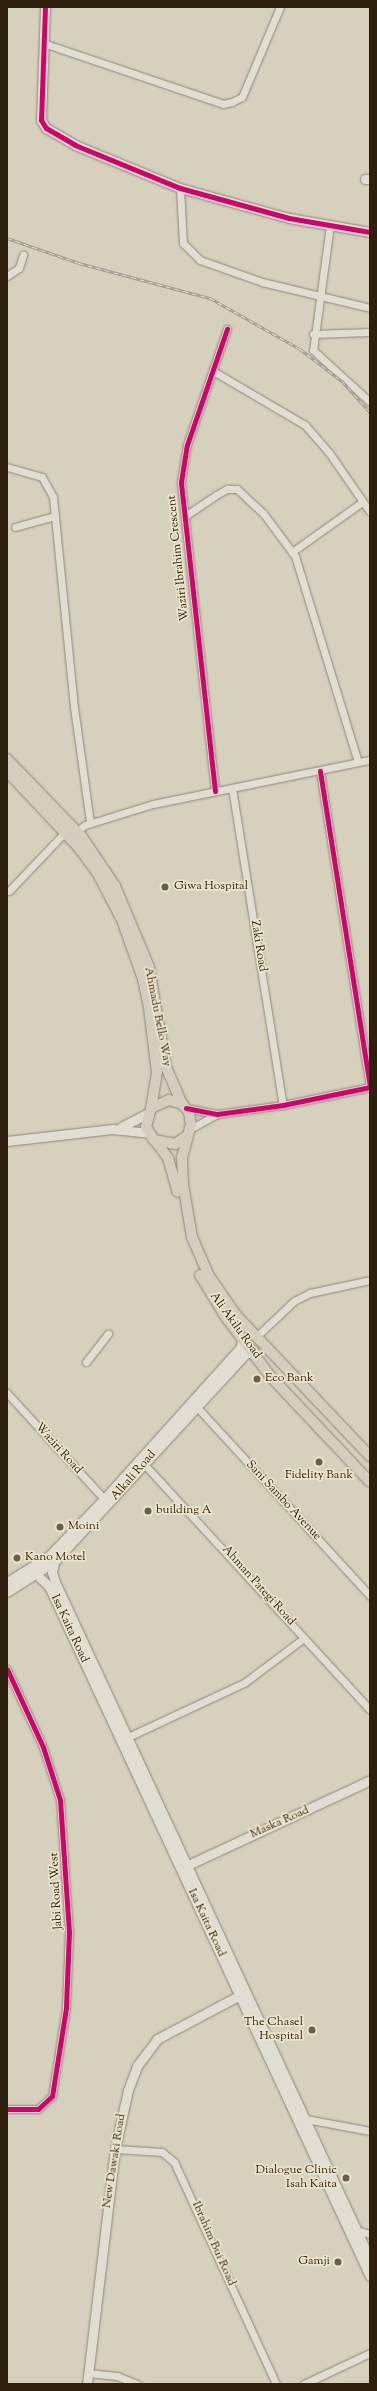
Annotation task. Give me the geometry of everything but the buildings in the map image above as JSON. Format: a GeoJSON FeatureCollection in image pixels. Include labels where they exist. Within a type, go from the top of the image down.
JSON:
{"type":"FeatureCollection","features":[{"type":"Feature","properties":{"kind":"main road"},"geometry":{"type":"LineString","coordinates":[[45,7],[41,120],[46,128],[75,145],[180,188],[289,218],[370,232]]}},
{"type":"Feature","properties":{"kind":"main road","name":"Ahmadu Bello Way"},"geometry":{"type":"LineString","coordinates":[[7,759],[77,831],[116,886],[140,940],[155,994],[168,1073],[184,1106]]}},
{"type":"Feature","properties":{"kind":"main road","name":"Ahmadu Bello Way"},"geometry":{"type":"LineString","coordinates":[[7,771],[66,831],[110,895],[143,979],[157,1072],[150,1111]]}},
{"type":"Feature","properties":{"kind":"main road"},"geometry":{"type":"LineString","coordinates":[[7,1141],[112,1129],[152,1136],[175,1144],[188,1133],[191,1118],[184,1106],[162,1100],[150,1111],[112,1129]]}},
{"type":"Feature","properties":{"kind":"main road"},"geometry":{"type":"LineString","coordinates":[[150,1111],[152,1136]]}},
{"type":"Feature","properties":{"kind":"main road","name":"Ali Akilu Road"},"geometry":{"type":"LineString","coordinates":[[188,1133],[181,1170],[192,1237],[209,1276],[257,1336],[370,1456]]}},
{"type":"Feature","properties":{"kind":"main road","name":"Ali Akilu Road"},"geometry":{"type":"LineString","coordinates":[[152,1136],[172,1169],[186,1234],[200,1274],[225,1316],[254,1351],[271,1377],[370,1482]]}},
{"type":"Feature","properties":{"kind":"main road","name":"Alkali Road"},"geometry":{"type":"LineString","coordinates":[[7,1592],[54,1562],[240,1348],[243,1338]]}},
{"type":"Feature","properties":{"kind":"main road","name":"Alkali Road"},"geometry":{"type":"LineString","coordinates":[[7,1582],[49,1556],[144,1464],[245,1354],[254,1351]]}},
{"type":"Feature","properties":{"kind":"main road","name":"Isa Kaita Road"},"geometry":{"type":"LineString","coordinates":[[54,1562],[52,1572],[55,1582],[94,1673],[240,1995],[283,2079],[306,2119],[356,2230],[366,2256],[370,2276]]}},
{"type":"Feature","properties":{"kind":"main road","name":"Isa Kaita Road"},"geometry":{"type":"LineString","coordinates":[[36,1574],[49,1586],[128,1737],[188,1864],[283,2079],[366,2256]]}},
{"type":"Feature","properties":{"kind":"main road","name":"Maska Road"},"geometry":{"type":"LineString","coordinates":[[188,1864],[370,1780]]}},
{"type":"Feature","properties":{"kind":"main road","name":"New Dawaki Road"},"geometry":{"type":"LineString","coordinates":[[87,2384],[115,2149],[128,2090],[146,2051],[157,2039],[240,1995]]}},
{"type":"Feature","properties":{"kind":"street"},"geometry":{"type":"LineString","coordinates":[[43,43],[223,104],[232,102],[242,97],[280,7]]}},
{"type":"Feature","properties":{"kind":"street"},"geometry":{"type":"LineString","coordinates":[[180,188],[183,243],[200,260],[262,282],[370,308]]}},
{"type":"Feature","properties":{"kind":"street"},"geometry":{"type":"LineString","coordinates":[[330,225],[312,350],[370,402]]}},
{"type":"Feature","properties":{"kind":"street"},"geometry":{"type":"LineString","coordinates":[[7,276],[18,268],[23,255]]}},
{"type":"Feature","properties":{"kind":"street","name":"Waziri Ibrahim Crescent"},"geometry":{"type":"LineString","coordinates":[[215,791],[185,516],[182,466],[227,329]]}},
{"type":"Feature","properties":{"kind":"street"},"geometry":{"type":"LineString","coordinates":[[314,334],[370,332]]}},
{"type":"Feature","properties":{"kind":"street"},"geometry":{"type":"LineString","coordinates":[[213,371],[305,425],[330,454],[370,512]]}},
{"type":"Feature","properties":{"kind":"street"},"geometry":{"type":"LineString","coordinates":[[7,467],[42,477],[53,497],[75,714],[90,823]]}},
{"type":"Feature","properties":{"kind":"street"},"geometry":{"type":"LineString","coordinates":[[185,516],[227,489],[237,489],[263,513],[294,554],[358,762]]}},
{"type":"Feature","properties":{"kind":"street"},"geometry":{"type":"LineString","coordinates":[[294,554],[363,503]]}},
{"type":"Feature","properties":{"kind":"street"},"geometry":{"type":"LineString","coordinates":[[15,527],[54,516]]}},
{"type":"Feature","properties":{"kind":"street"},"geometry":{"type":"LineString","coordinates":[[77,831],[90,823],[153,804],[370,760]]}},
{"type":"Feature","properties":{"kind":"street"},"geometry":{"type":"LineString","coordinates":[[184,1106],[217,1114],[283,1105],[370,1087],[320,771]]}},
{"type":"Feature","properties":{"kind":"street","name":"Zaki Road"},"geometry":{"type":"LineString","coordinates":[[232,788],[283,1105]]}},
{"type":"Feature","properties":{"kind":"street"},"geometry":{"type":"LineString","coordinates":[[9,891],[66,831]]}},
{"type":"Feature","properties":{"kind":"street"},"geometry":{"type":"LineString","coordinates":[[188,1133],[217,1114]]}},
{"type":"Feature","properties":{"kind":"street"},"geometry":{"type":"LineString","coordinates":[[257,1336],[294,1301],[310,1293],[370,1280]]}},
{"type":"Feature","properties":{"kind":"street"},"geometry":{"type":"LineString","coordinates":[[86,1362],[108,1334]]}},
{"type":"Feature","properties":{"kind":"street","name":"Waziri Road"},"geometry":{"type":"LineString","coordinates":[[7,1393],[106,1502]]}},
{"type":"Feature","properties":{"kind":"street","name":"Sani Sambo Avenue"},"geometry":{"type":"LineString","coordinates":[[196,1406],[370,1596]]}},
{"type":"Feature","properties":{"kind":"street","name":"Ahman Pategi Road"},"geometry":{"type":"LineString","coordinates":[[144,1464],[370,1710]]}},
{"type":"Feature","properties":{"kind":"street"},"geometry":{"type":"LineString","coordinates":[[128,1737],[244,1683],[304,1638]]}},
{"type":"Feature","properties":{"kind":"street","name":"Jabi Road West"},"geometry":{"type":"LineString","coordinates":[[7,1668],[42,1747],[60,1800],[69,1932],[66,2008],[52,2096],[38,2109],[7,2109]]}},
{"type":"Feature","properties":{"kind":"street"},"geometry":{"type":"LineString","coordinates":[[306,2119],[370,2131]]}},
{"type":"Feature","properties":{"kind":"street","name":"Ibrahim Bui Road"},"geometry":{"type":"LineString","coordinates":[[115,2149],[162,2152],[174,2162],[276,2384]]}},
{"type":"Feature","properties":{"kind":"street"},"geometry":{"type":"LineString","coordinates":[[356,2230],[370,2234]]}},
{"type":"Feature","properties":{"kind":"street"},"geometry":{"type":"LineString","coordinates":[[304,2384],[370,2353]]}},
{"type":"Feature","properties":{"kind":"street"},"geometry":{"type":"LineString","coordinates":[[88,2373],[117,2376],[137,2384]]}},
{"type":"Feature","properties":{"kind":"railway"},"geometry":{"type":"LineString","coordinates":[[7,238],[79,263],[210,298],[300,349],[342,381],[370,412]]}},
{"type":"Feature","properties":{"kind":"cycle path"},"geometry":{"type":"LineString","coordinates":[[45,7],[41,120],[46,128],[75,145],[180,188],[289,218],[370,232]]}},
{"type":"Feature","properties":{"kind":"cycle path"},"geometry":{"type":"LineString","coordinates":[[215,791],[181,482],[187,445],[227,329]]}},
{"type":"Feature","properties":{"kind":"cycle path"},"geometry":{"type":"LineString","coordinates":[[186,1108],[217,1114],[283,1105],[370,1087],[320,771]]}},
{"type":"Feature","properties":{"kind":"cycle path"},"geometry":{"type":"LineString","coordinates":[[7,1669],[43,1747],[60,1800],[69,1932],[66,2008],[52,2096],[38,2109],[7,2109]]}},
{"type":"Feature","properties":{"kind":"place","name":"Giwa Hospital"},"geometry":{"type":"Point","coordinates":[165,887]}},
{"type":"Feature","properties":{"kind":"place","name":"Eco Bank"},"geometry":{"type":"Point","coordinates":[257,1379]}},
{"type":"Feature","properties":{"kind":"place","name":"Fidelity Bank"},"geometry":{"type":"Point","coordinates":[319,1462]}},
{"type":"Feature","properties":{"kind":"place","name":"building A"},"geometry":{"type":"Point","coordinates":[148,1511]}},
{"type":"Feature","properties":{"kind":"place","name":"Moini"},"geometry":{"type":"Point","coordinates":[60,1527]}},
{"type":"Feature","properties":{"kind":"place","name":"Kano Motel"},"geometry":{"type":"Point","coordinates":[17,1558]}},
{"type":"Feature","properties":{"kind":"place","name":"The Chasel Hospital"},"geometry":{"type":"Point","coordinates":[312,2030]}},
{"type":"Feature","properties":{"kind":"place","name":"Dialogue Clinic Isah Kaita"},"geometry":{"type":"Point","coordinates":[346,2178]}},
{"type":"Feature","properties":{"kind":"place","name":"Gamji"},"geometry":{"type":"Point","coordinates":[338,2262]}}]}
